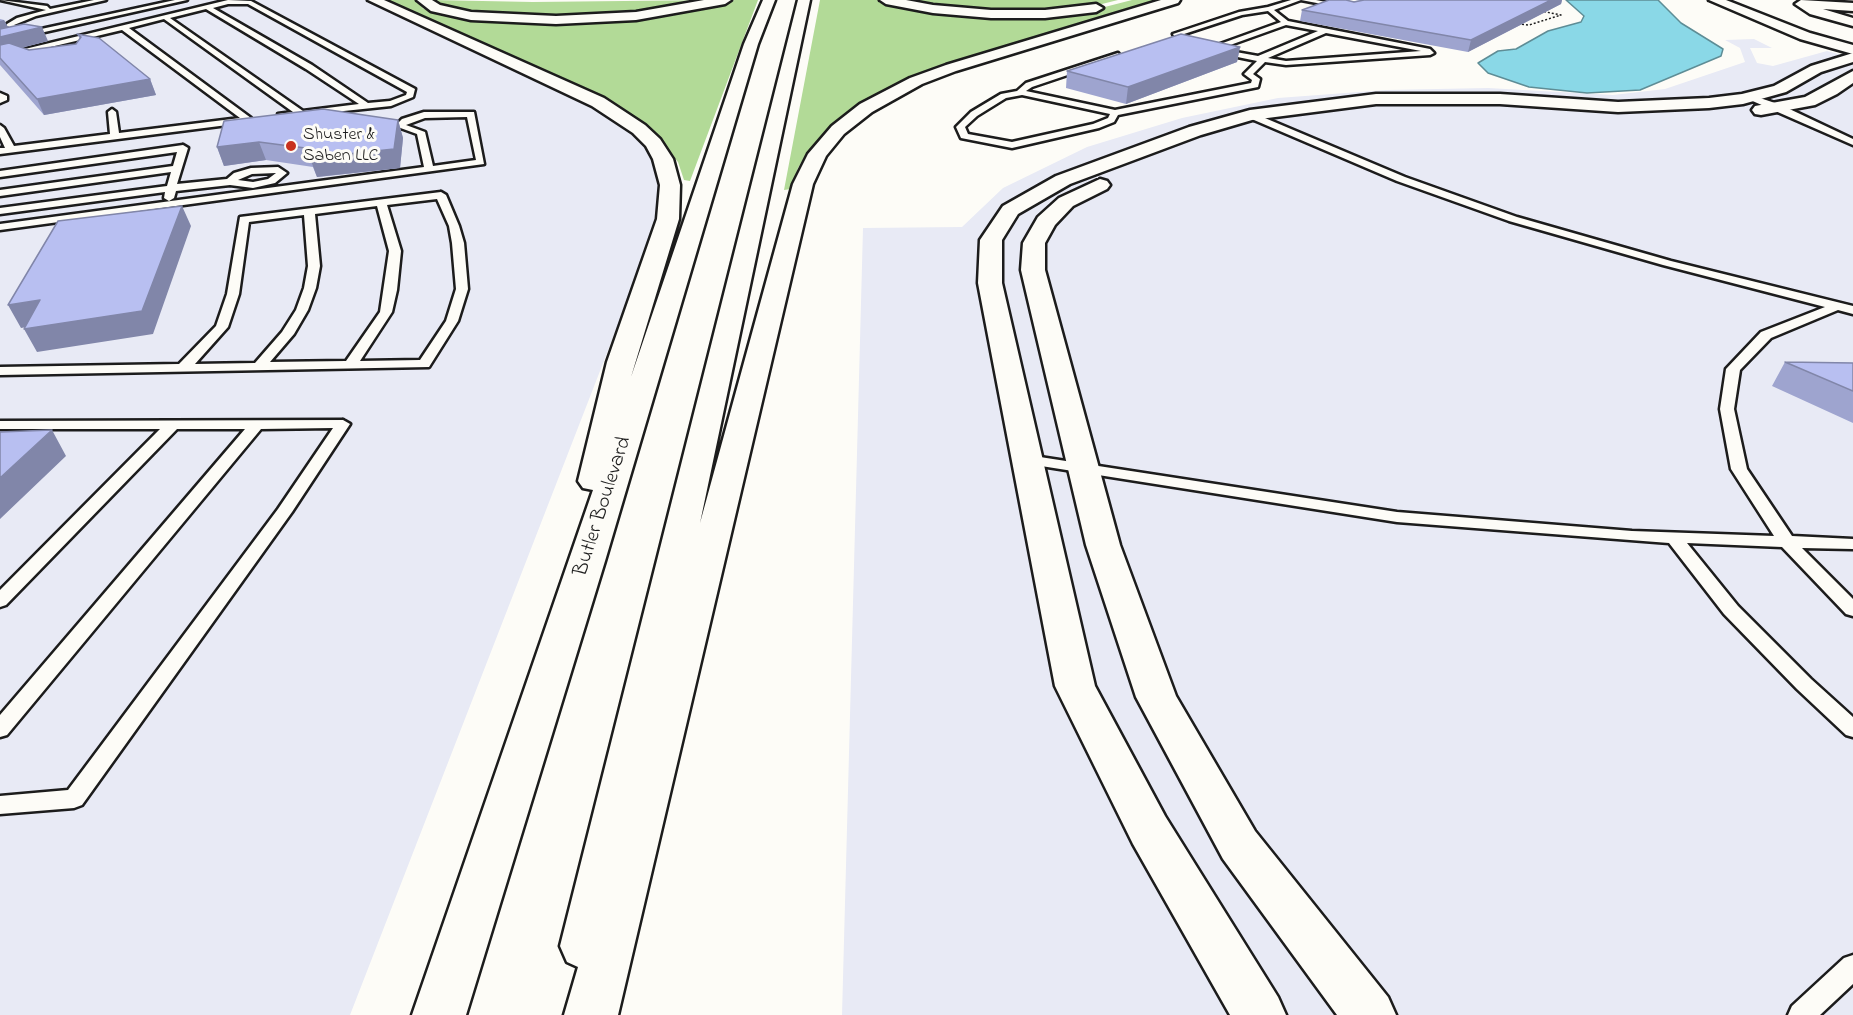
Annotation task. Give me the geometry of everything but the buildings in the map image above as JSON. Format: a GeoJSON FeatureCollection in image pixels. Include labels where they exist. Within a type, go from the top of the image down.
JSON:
{"type":"FeatureCollection","features":[{"type":"Feature","properties":{"kind":"main road"},"geometry":{"type":"LineString","coordinates":[[374,0],[598,102],[639,129],[663,159],[670,185],[668,219],[621,362],[608,412],[592,500],[587,561]]}},
{"type":"Feature","properties":{"kind":"main road"},"geometry":{"type":"LineString","coordinates":[[423,0],[436,8],[471,16],[556,20],[636,16],[725,0]]}},
{"type":"Feature","properties":{"kind":"main road","name":"Butler Boulevard"},"geometry":{"type":"LineString","coordinates":[[439,1015],[587,561],[751,44],[769,0]]}},
{"type":"Feature","properties":{"kind":"main road"},"geometry":{"type":"LineString","coordinates":[[570,1015],[804,0]]}},
{"type":"Feature","properties":{"kind":"main road"},"geometry":{"type":"LineString","coordinates":[[886,0],[942,10],[1010,15],[1078,11],[1126,0]]}},
{"type":"Feature","properties":{"kind":"main road"},"geometry":{"type":"LineString","coordinates":[[591,1015],[802,184],[813,161],[827,141],[851,119],[880,99],[916,81],[951,68],[1174,0]]}},
{"type":"Feature","properties":{"kind":"main road"},"geometry":{"type":"LineString","coordinates":[[1715,0],[1805,36],[1853,50]]}},
{"type":"Feature","properties":{"kind":"main road"},"geometry":{"type":"LineString","coordinates":[[1745,0],[1773,12],[1853,35]]}},
{"type":"Feature","properties":{"kind":"main road"},"geometry":{"type":"LineString","coordinates":[[1796,2],[1853,7]]}},
{"type":"Feature","properties":{"kind":"main road"},"geometry":{"type":"LineString","coordinates":[[1796,2],[1815,11],[1853,22]]}},
{"type":"Feature","properties":{"kind":"main road"},"geometry":{"type":"LineString","coordinates":[[1259,1015],[1149,830],[1075,686],[990,283],[991,240],[997,230],[1010,210],[1063,180],[1195,131],[1376,99],[1500,99],[1563,105],[1628,107],[1708,104],[1750,97],[1779,89],[1816,69],[1853,57]]}},
{"type":"Feature","properties":{"kind":"main road"},"geometry":{"type":"LineString","coordinates":[[1369,1015],[1239,845],[1156,698],[1103,545],[1033,270],[1034,243],[1046,222],[1066,202],[1096,186],[1233,136],[1262,120],[1370,110],[1430,108],[1680,117],[1778,107],[1809,101],[1831,91],[1853,76]]}},
{"type":"Feature","properties":{"kind":"main road"},"geometry":{"type":"LineString","coordinates":[[1792,82],[1831,91]]}},
{"type":"Feature","properties":{"kind":"lane"},"geometry":{"type":"LineString","coordinates":[[2,0],[101,18]]}},
{"type":"Feature","properties":{"kind":"lane"},"geometry":{"type":"LineString","coordinates":[[12,2],[22,0]]}},
{"type":"Feature","properties":{"kind":"lane"},"geometry":{"type":"LineString","coordinates":[[30,32],[9,26],[19,19],[103,0]]}},
{"type":"Feature","properties":{"kind":"lane"},"geometry":{"type":"LineString","coordinates":[[0,40],[184,0]]}},
{"type":"Feature","properties":{"kind":"lane"},"geometry":{"type":"LineString","coordinates":[[1269,9],[1286,22],[1430,51],[1430,53],[1286,63],[1209,50],[1182,43],[1178,38],[1177,34],[1241,13],[1269,9],[1298,0]]}},
{"type":"Feature","properties":{"kind":"lane"},"geometry":{"type":"LineString","coordinates":[[1304,0],[1352,4]]}},
{"type":"Feature","properties":{"kind":"lane"},"geometry":{"type":"LineString","coordinates":[[1344,0],[1352,4]]}},
{"type":"Feature","properties":{"kind":"lane"},"geometry":{"type":"LineString","coordinates":[[0,57],[240,1],[249,2],[412,91],[410,97],[391,103],[270,117]]}},
{"type":"Feature","properties":{"kind":"lane"},"geometry":{"type":"LineString","coordinates":[[33,6],[51,2]]}},
{"type":"Feature","properties":{"kind":"lane"},"geometry":{"type":"LineString","coordinates":[[78,14],[110,7]]}},
{"type":"Feature","properties":{"kind":"lane"},"geometry":{"type":"LineString","coordinates":[[207,7],[309,67],[367,106]]}},
{"type":"Feature","properties":{"kind":"lane"},"geometry":{"type":"LineString","coordinates":[[165,17],[301,113]]}},
{"type":"Feature","properties":{"kind":"lane"},"geometry":{"type":"LineString","coordinates":[[1209,50],[1286,22]]}},
{"type":"Feature","properties":{"kind":"lane"},"geometry":{"type":"LineString","coordinates":[[123,27],[248,120]]}},
{"type":"Feature","properties":{"kind":"lane"},"geometry":{"type":"LineString","coordinates":[[1115,113],[1111,120],[1096,126],[1012,145],[964,136],[960,127],[974,114],[1004,96],[1022,93],[1115,113],[1255,85],[1256,79],[1248,74],[1260,60],[1327,30]]}},
{"type":"Feature","properties":{"kind":"lane"},"geometry":{"type":"LineString","coordinates":[[1167,41],[1178,38]]}},
{"type":"Feature","properties":{"kind":"lane"},"geometry":{"type":"LineString","coordinates":[[65,41],[73,48]]}},
{"type":"Feature","properties":{"kind":"lane"},"geometry":{"type":"LineString","coordinates":[[16,53],[26,57]]}},
{"type":"Feature","properties":{"kind":"lane"},"geometry":{"type":"LineString","coordinates":[[1022,93],[1021,90],[1029,85],[1126,53]]}},
{"type":"Feature","properties":{"kind":"lane"},"geometry":{"type":"LineString","coordinates":[[0,95],[4,98],[0,100]]}},
{"type":"Feature","properties":{"kind":"lane"},"geometry":{"type":"LineString","coordinates":[[1750,97],[1778,107],[1853,142]]}},
{"type":"Feature","properties":{"kind":"lane"},"geometry":{"type":"LineString","coordinates":[[112,112],[115,137]]}},
{"type":"Feature","properties":{"kind":"lane"},"geometry":{"type":"LineString","coordinates":[[0,227],[482,162],[471,114],[424,115],[405,121],[399,126],[421,132],[429,169]]}},
{"type":"Feature","properties":{"kind":"lane"},"geometry":{"type":"LineString","coordinates":[[0,152],[259,118]]}},
{"type":"Feature","properties":{"kind":"lane"},"geometry":{"type":"LineString","coordinates":[[1262,120],[1401,179],[1513,219],[1667,263],[1853,310]]}},
{"type":"Feature","properties":{"kind":"lane"},"geometry":{"type":"LineString","coordinates":[[0,128],[11,150]]}},
{"type":"Feature","properties":{"kind":"lane"},"geometry":{"type":"LineString","coordinates":[[0,174],[183,148],[168,205]]}},
{"type":"Feature","properties":{"kind":"lane"},"geometry":{"type":"LineString","coordinates":[[0,194],[177,168]]}},
{"type":"Feature","properties":{"kind":"lane"},"geometry":{"type":"LineString","coordinates":[[0,211],[230,182]]}},
{"type":"Feature","properties":{"kind":"lane"},"geometry":{"type":"LineString","coordinates":[[0,371],[259,367],[424,364],[452,321],[462,289],[458,243],[454,226],[441,195],[244,219],[233,294],[222,327],[183,368]]}},
{"type":"Feature","properties":{"kind":"lane"},"geometry":{"type":"LineString","coordinates":[[350,365],[386,312],[391,290],[394,251],[381,202]]}},
{"type":"Feature","properties":{"kind":"lane"},"geometry":{"type":"LineString","coordinates":[[259,367],[292,326],[302,310],[310,288],[314,266],[309,211]]}},
{"type":"Feature","properties":{"kind":"lane"},"geometry":{"type":"LineString","coordinates":[[1853,304],[1835,307],[1766,335],[1732,369],[1727,409],[1739,469],[1786,542],[1853,610]]}},
{"type":"Feature","properties":{"kind":"lane"},"geometry":{"type":"LineString","coordinates":[[0,601],[173,423]]}},
{"type":"Feature","properties":{"kind":"lane"},"geometry":{"type":"LineString","coordinates":[[0,729],[257,424]]}},
{"type":"Feature","properties":{"kind":"lane"},"geometry":{"type":"LineString","coordinates":[[0,425],[343,424],[284,512],[74,799],[0,805]]}},
{"type":"Feature","properties":{"kind":"lane"},"geometry":{"type":"LineString","coordinates":[[1027,460],[1397,517],[1674,538],[1853,544]]}},
{"type":"Feature","properties":{"kind":"lane"},"geometry":{"type":"LineString","coordinates":[[1674,538],[1731,610],[1804,684],[1853,729]]}},
{"type":"Feature","properties":{"kind":"lane"},"geometry":{"type":"LineString","coordinates":[[1802,1015],[1853,967]]}},
{"type":"Feature","properties":{"kind":"path"},"geometry":{"type":"LineString","coordinates":[[1513,23],[1529,25],[1561,15],[1536,11]]}},
{"type":"Feature","properties":{"kind":"shaded area"},"geometry":{"type":"Polygon","coordinates":[[[0,0],[367,0],[585,101],[625,125],[649,148],[661,175],[659,219],[350,1015],[0,1015],[0,0]]]}},
{"type":"Feature","properties":{"kind":"shaded area"},"geometry":{"type":"Polygon","coordinates":[[[1754,39],[1772,48],[1750,48],[1757,63],[1773,66],[1827,51],[1853,58],[1853,1015],[842,1015],[863,228],[962,227],[1003,188],[1087,147],[1182,118],[1278,98],[1386,90],[1488,88],[1613,95],[1665,89],[1745,62],[1740,48],[1725,40],[1754,39]]]}},
{"type":"Feature","properties":{"kind":"green space"},"geometry":{"type":"Polygon","coordinates":[[[381,0],[417,0],[424,7],[422,8],[438,13],[478,20],[527,23],[585,22],[659,16],[735,0],[758,0],[690,181],[684,180],[678,162],[643,124],[628,113],[381,0]]]}},
{"type":"Feature","properties":{"kind":"green space"},"geometry":{"type":"Polygon","coordinates":[[[431,0],[533,2],[716,0],[637,14],[555,18],[476,14],[444,7],[431,0]]]}},
{"type":"Feature","properties":{"kind":"green space"},"geometry":{"type":"Polygon","coordinates":[[[820,0],[881,0],[942,11],[1093,10],[1132,0],[1166,0],[918,77],[811,153],[806,154],[798,168],[791,189],[784,190],[820,0]]]}},
{"type":"Feature","properties":{"kind":"green space"},"geometry":{"type":"Polygon","coordinates":[[[898,0],[1118,0],[1086,8],[1041,12],[950,9],[898,0]]]}},
{"type":"Feature","properties":{"kind":"water"},"geometry":{"type":"Polygon","coordinates":[[[1566,0],[1658,0],[1681,23],[1723,49],[1721,56],[1640,90],[1587,93],[1529,87],[1488,73],[1478,63],[1498,51],[1516,49],[1548,31],[1581,22],[1584,16],[1566,0]]]}},
{"type":"Feature","properties":{"kind":"place","name":"Shuster & Saben LLC"},"geometry":{"type":"Point","coordinates":[291,146]}}]}
